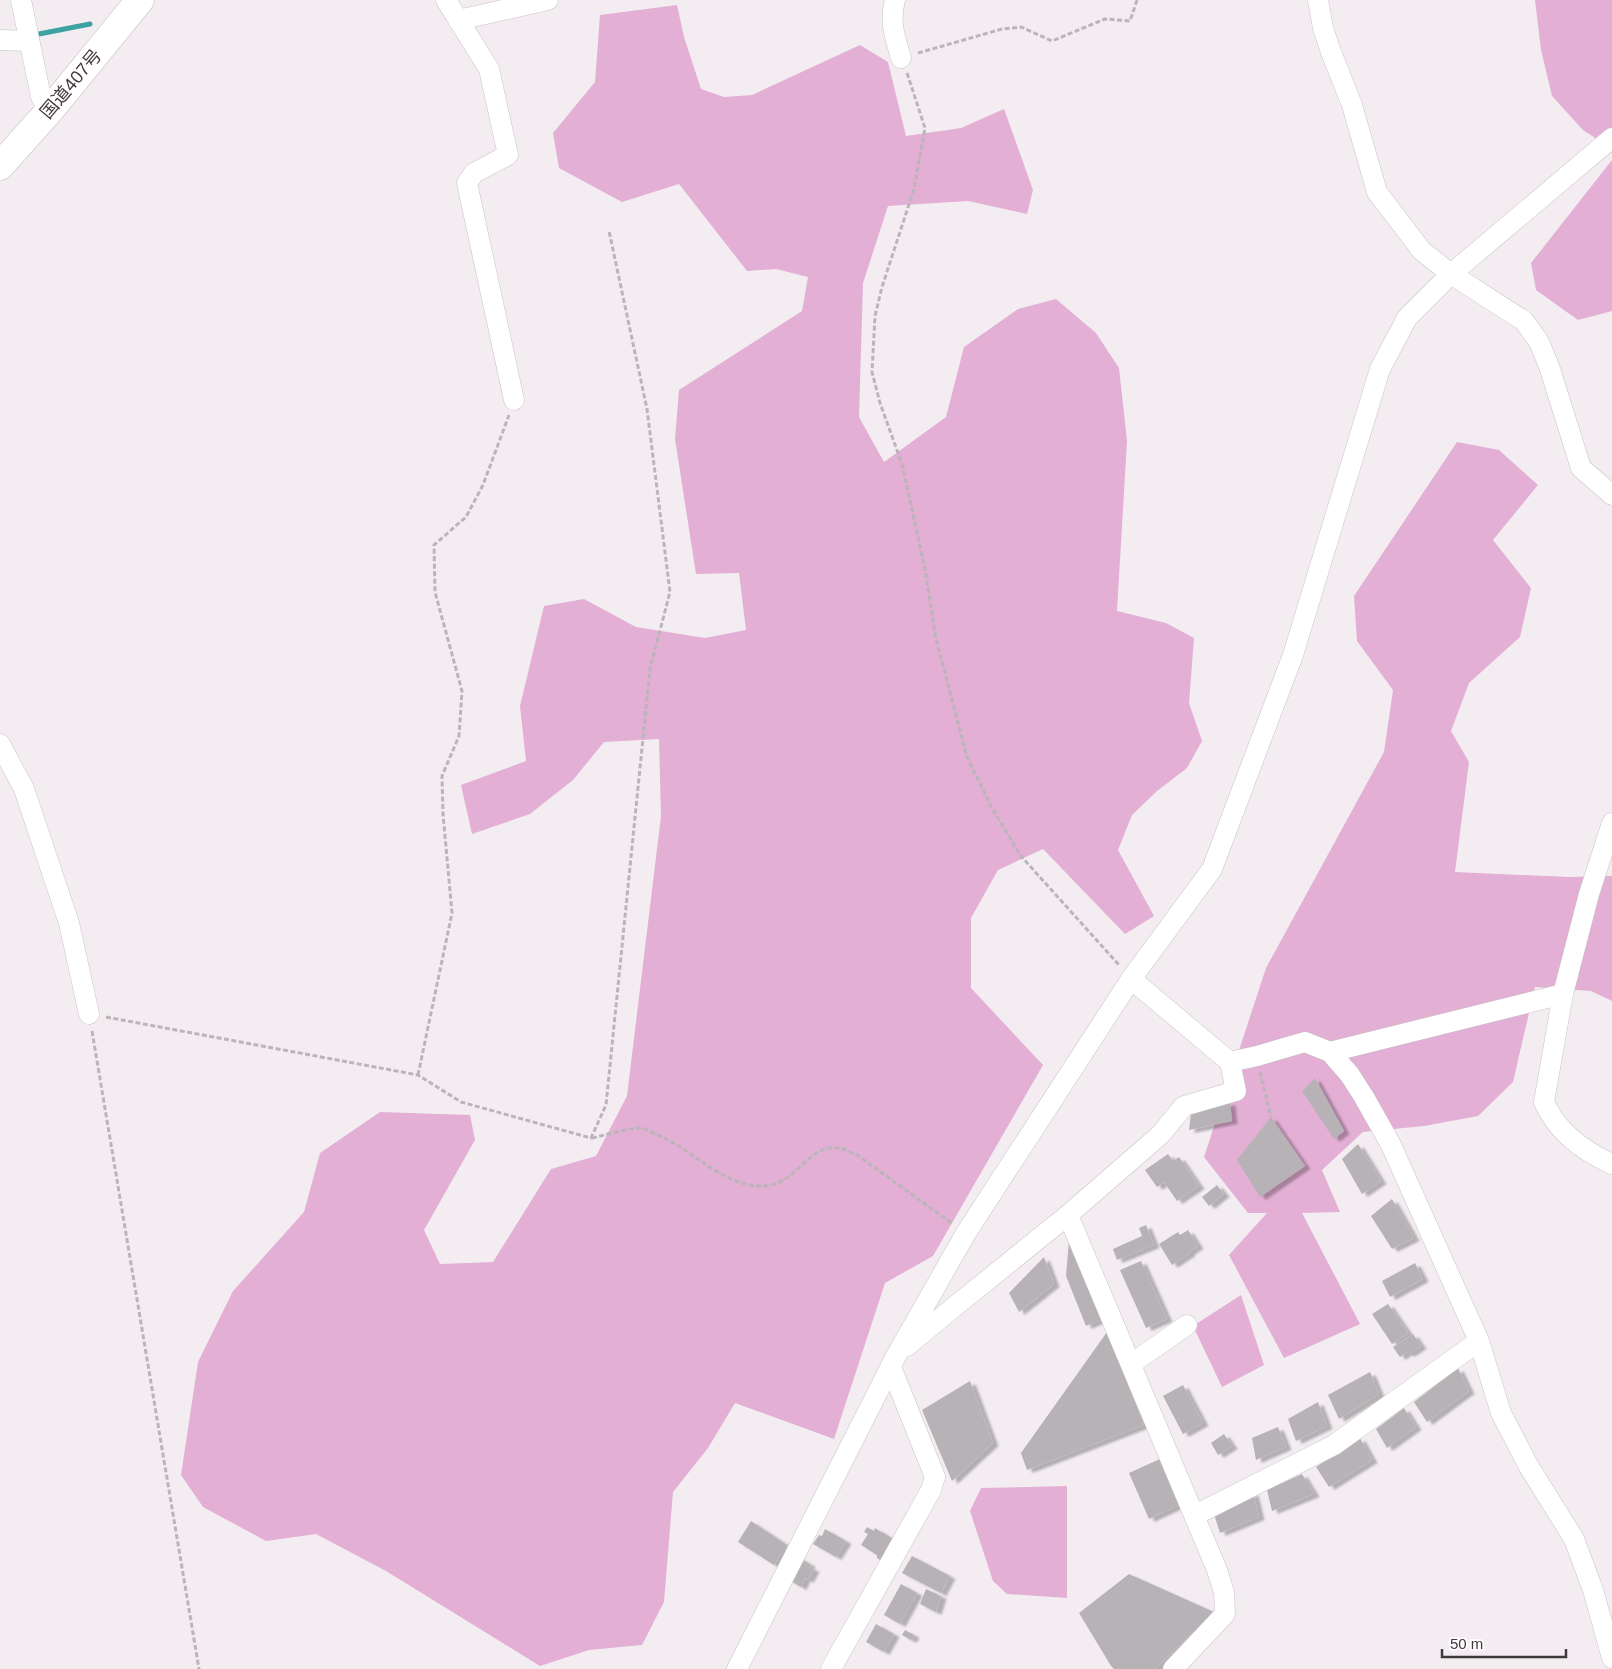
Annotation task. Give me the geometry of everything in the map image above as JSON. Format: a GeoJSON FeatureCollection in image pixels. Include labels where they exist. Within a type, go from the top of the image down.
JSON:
{"type":"FeatureCollection","features":[{"type":"Feature","properties":{"kind":"highway","name":"国道407号"},"geometry":{"type":"LineString","coordinates":[[0,166],[51,109],[140,0]]}},
{"type":"Feature","properties":{"kind":"street"},"geometry":{"type":"LineString","coordinates":[[21,0],[41,97],[51,109]]}},
{"type":"Feature","properties":{"kind":"street"},"geometry":{"type":"LineString","coordinates":[[446,0],[489,69],[508,155],[474,173],[467,183],[514,400]]}},
{"type":"Feature","properties":{"kind":"street"},"geometry":{"type":"LineString","coordinates":[[458,20],[548,0]]}},
{"type":"Feature","properties":{"kind":"street"},"geometry":{"type":"LineString","coordinates":[[895,0],[891,19],[901,58]]}},
{"type":"Feature","properties":{"kind":"street"},"geometry":{"type":"LineString","coordinates":[[1318,0],[1323,28],[1352,105],[1377,192],[1422,251],[1451,274],[1524,321],[1539,342],[1581,468],[1612,495]]}},
{"type":"Feature","properties":{"kind":"street"},"geometry":{"type":"LineString","coordinates":[[0,40],[29,41]]}},
{"type":"Feature","properties":{"kind":"street"},"geometry":{"type":"LineString","coordinates":[[737,1669],[893,1361],[966,1233],[1131,979],[1212,869],[1293,655],[1380,369],[1407,318],[1451,274],[1612,138]]}},
{"type":"Feature","properties":{"kind":"street"},"geometry":{"type":"LineString","coordinates":[[0,744],[24,789],[70,923],[89,1014]]}},
{"type":"Feature","properties":{"kind":"street"},"geometry":{"type":"LineString","coordinates":[[1612,823],[1589,894],[1562,994],[1544,1102],[1549,1114],[1564,1134],[1594,1156],[1612,1164]]}},
{"type":"Feature","properties":{"kind":"street"},"geometry":{"type":"LineString","coordinates":[[893,1361],[954,1307],[1068,1216],[1160,1135],[1184,1106],[1236,1092],[1230,1062],[1131,979]]}},
{"type":"Feature","properties":{"kind":"street"},"geometry":{"type":"LineString","coordinates":[[1330,1052],[1562,994]]}},
{"type":"Feature","properties":{"kind":"street"},"geometry":{"type":"LineString","coordinates":[[1230,1062],[1306,1042],[1330,1052],[1354,1082],[1391,1145],[1479,1340],[1501,1412],[1528,1465],[1574,1539],[1593,1590],[1612,1658]]}},
{"type":"Feature","properties":{"kind":"street"},"geometry":{"type":"LineString","coordinates":[[1068,1216],[1194,1515],[1224,1592],[1225,1614],[1172,1669]]}},
{"type":"Feature","properties":{"kind":"street"},"geometry":{"type":"LineString","coordinates":[[1131,1364],[1187,1325]]}},
{"type":"Feature","properties":{"kind":"street"},"geometry":{"type":"LineString","coordinates":[[1194,1515],[1334,1445],[1479,1340]]}},
{"type":"Feature","properties":{"kind":"street"},"geometry":{"type":"LineString","coordinates":[[831,1669],[931,1490],[935,1477],[893,1361]]}},
{"type":"Feature","properties":{"kind":"path"},"geometry":{"type":"LineString","coordinates":[[1131,979],[1020,855],[990,806],[966,757],[938,648],[925,569],[902,464],[880,403],[872,372],[875,316],[882,287],[914,189],[925,128],[901,58],[1002,29],[1021,26],[1052,41],[1105,19],[1130,21],[1137,0]]}},
{"type":"Feature","properties":{"kind":"path"},"geometry":{"type":"LineString","coordinates":[[591,1138],[606,1105],[650,668],[670,592],[648,409],[609,231]]}},
{"type":"Feature","properties":{"kind":"path"},"geometry":{"type":"LineString","coordinates":[[418,1075],[452,913],[442,814],[442,776],[460,736],[462,691],[435,592],[434,545],[466,516],[483,486],[514,400]]}},
{"type":"Feature","properties":{"kind":"path"},"geometry":{"type":"LineString","coordinates":[[199,1669],[89,1014],[418,1075],[462,1102],[591,1138],[640,1128],[670,1139],[710,1168],[745,1185],[770,1186],[792,1175],[814,1154],[824,1148],[839,1148],[857,1155],[966,1233]]}},
{"type":"Feature","properties":{"kind":"path"},"geometry":{"type":"LineString","coordinates":[[1257,1056],[1271,1117]]}},
{"type":"Feature","properties":{"kind":"shaded area"},"geometry":{"type":"Polygon","coordinates":[[[1535,0],[1612,0],[1612,149],[1583,130],[1552,96],[1541,50],[1535,0]]]}},
{"type":"Feature","properties":{"kind":"shaded area"},"geometry":{"type":"Polygon","coordinates":[[[677,5],[684,37],[701,89],[724,97],[752,95],[860,45],[888,62],[906,136],[961,128],[1004,109],[1033,190],[1027,214],[968,201],[888,206],[863,283],[859,417],[884,462],[946,417],[964,347],[1018,309],[1056,299],[1096,333],[1119,368],[1127,441],[1117,611],[1166,623],[1194,638],[1189,703],[1202,741],[1187,768],[1157,791],[1132,815],[1118,850],[1154,916],[1125,934],[1043,849],[998,870],[971,918],[971,988],[1043,1065],[933,1256],[885,1283],[834,1439],[735,1403],[708,1448],[673,1492],[664,1602],[642,1645],[589,1650],[540,1666],[386,1571],[316,1534],[266,1541],[203,1507],[181,1475],[198,1362],[233,1291],[304,1212],[320,1153],[380,1112],[470,1115],[475,1140],[424,1230],[440,1264],[493,1262],[551,1169],[596,1156],[627,1096],[661,816],[659,739],[604,742],[573,780],[530,814],[472,834],[461,785],[526,761],[520,706],[544,606],[584,599],[636,627],[705,638],[746,630],[739,573],[696,574],[675,439],[679,390],[802,311],[808,277],[776,269],[747,271],[679,184],[622,202],[559,168],[553,133],[595,82],[600,15],[677,5]]]}},
{"type":"Feature","properties":{"kind":"shaded area"},"geometry":{"type":"Polygon","coordinates":[[[1612,160],[1612,311],[1578,320],[1536,290],[1531,263],[1612,160]]]}},
{"type":"Feature","properties":{"kind":"shaded area"},"geometry":{"type":"Polygon","coordinates":[[[1457,442],[1499,450],[1538,485],[1493,540],[1531,588],[1520,637],[1469,683],[1451,731],[1469,762],[1455,872],[1568,877],[1612,876],[1612,1001],[1591,991],[1535,987],[1513,1082],[1478,1116],[1424,1126],[1363,1132],[1322,1170],[1340,1212],[1302,1213],[1360,1324],[1284,1358],[1229,1255],[1267,1213],[1248,1213],[1204,1157],[1266,968],[1384,752],[1393,690],[1357,641],[1354,596],[1457,442]]]}},
{"type":"Feature","properties":{"kind":"shaded area"},"geometry":{"type":"Polygon","coordinates":[[[1241,1295],[1264,1365],[1222,1387],[1193,1326],[1241,1295]]]}},
{"type":"Feature","properties":{"kind":"shaded area"},"geometry":{"type":"Polygon","coordinates":[[[1067,1486],[1067,1598],[1007,1594],[993,1581],[970,1511],[981,1488],[1067,1486]]]}},
{"type":"Feature","properties":{"kind":"building"},"geometry":{"type":"Polygon","coordinates":[[[1315,1078],[1344,1131],[1334,1139],[1302,1091],[1315,1078]]]}},
{"type":"Feature","properties":{"kind":"building"},"geometry":{"type":"Polygon","coordinates":[[[1230,1102],[1232,1121],[1189,1130],[1191,1113],[1230,1102]]]}},
{"type":"Feature","properties":{"kind":"building"},"geometry":{"type":"Polygon","coordinates":[[[1271,1117],[1305,1166],[1260,1197],[1237,1160],[1271,1117]]]}},
{"type":"Feature","properties":{"kind":"building"},"geometry":{"type":"Polygon","coordinates":[[[1358,1144],[1381,1181],[1362,1194],[1342,1159],[1358,1144]]]}},
{"type":"Feature","properties":{"kind":"building"},"geometry":{"type":"Polygon","coordinates":[[[1168,1154],[1173,1161],[1179,1157],[1199,1186],[1177,1201],[1164,1182],[1157,1187],[1145,1170],[1168,1154]]]}},
{"type":"Feature","properties":{"kind":"building"},"geometry":{"type":"Polygon","coordinates":[[[1217,1185],[1224,1194],[1209,1206],[1202,1197],[1217,1185]]]}},
{"type":"Feature","properties":{"kind":"building"},"geometry":{"type":"Polygon","coordinates":[[[1392,1199],[1414,1238],[1392,1249],[1371,1216],[1392,1199]]]}},
{"type":"Feature","properties":{"kind":"building"},"geometry":{"type":"Polygon","coordinates":[[[1146,1225],[1154,1245],[1117,1260],[1113,1249],[1142,1236],[1139,1228],[1146,1225]]]}},
{"type":"Feature","properties":{"kind":"building"},"geometry":{"type":"Polygon","coordinates":[[[1188,1230],[1198,1246],[1172,1265],[1159,1244],[1178,1232],[1180,1235],[1188,1230]]]}},
{"type":"Feature","properties":{"kind":"building"},"geometry":{"type":"Polygon","coordinates":[[[1069,1241],[1102,1319],[1086,1326],[1066,1276],[1069,1241]]]}},
{"type":"Feature","properties":{"kind":"building"},"geometry":{"type":"Polygon","coordinates":[[[1044,1257],[1054,1284],[1019,1312],[1009,1293],[1044,1257]]]}},
{"type":"Feature","properties":{"kind":"building"},"geometry":{"type":"Polygon","coordinates":[[[1141,1261],[1167,1319],[1146,1328],[1120,1270],[1141,1261]]]}},
{"type":"Feature","properties":{"kind":"building"},"geometry":{"type":"Polygon","coordinates":[[[1415,1263],[1423,1279],[1390,1297],[1382,1281],[1415,1263]]]}},
{"type":"Feature","properties":{"kind":"building"},"geometry":{"type":"Polygon","coordinates":[[[1388,1304],[1408,1333],[1392,1344],[1372,1314],[1388,1304]]]}},
{"type":"Feature","properties":{"kind":"building"},"geometry":{"type":"Polygon","coordinates":[[[1107,1332],[1144,1425],[1027,1470],[1021,1453],[1107,1332]]]}},
{"type":"Feature","properties":{"kind":"building"},"geometry":{"type":"Polygon","coordinates":[[[1413,1334],[1421,1346],[1409,1354],[1407,1352],[1400,1357],[1393,1347],[1413,1334]]]}},
{"type":"Feature","properties":{"kind":"building"},"geometry":{"type":"Polygon","coordinates":[[[1458,1368],[1469,1391],[1427,1422],[1414,1402],[1458,1368]]]}},
{"type":"Feature","properties":{"kind":"building"},"geometry":{"type":"Polygon","coordinates":[[[1370,1372],[1379,1394],[1339,1419],[1328,1395],[1370,1372]]]}},
{"type":"Feature","properties":{"kind":"building"},"geometry":{"type":"Polygon","coordinates":[[[970,1381],[993,1443],[952,1481],[922,1410],[970,1381]]]}},
{"type":"Feature","properties":{"kind":"building"},"geometry":{"type":"Polygon","coordinates":[[[1183,1385],[1203,1423],[1183,1434],[1163,1396],[1183,1385]]]}},
{"type":"Feature","properties":{"kind":"building"},"geometry":{"type":"Polygon","coordinates":[[[1318,1402],[1327,1426],[1296,1441],[1288,1419],[1318,1402]]]}},
{"type":"Feature","properties":{"kind":"building"},"geometry":{"type":"Polygon","coordinates":[[[1404,1408],[1416,1427],[1387,1448],[1376,1429],[1404,1408]]]}},
{"type":"Feature","properties":{"kind":"building"},"geometry":{"type":"Polygon","coordinates":[[[1278,1427],[1286,1447],[1256,1460],[1252,1438],[1278,1427]]]}},
{"type":"Feature","properties":{"kind":"building"},"geometry":{"type":"Polygon","coordinates":[[[1224,1434],[1232,1446],[1218,1455],[1211,1443],[1224,1434]]]}},
{"type":"Feature","properties":{"kind":"building"},"geometry":{"type":"Polygon","coordinates":[[[1360,1438],[1372,1460],[1329,1487],[1316,1467],[1360,1438]]]}},
{"type":"Feature","properties":{"kind":"building"},"geometry":{"type":"Polygon","coordinates":[[[1162,1458],[1179,1505],[1149,1519],[1129,1473],[1162,1458]]]}},
{"type":"Feature","properties":{"kind":"building"},"geometry":{"type":"Polygon","coordinates":[[[1302,1474],[1314,1494],[1272,1511],[1267,1490],[1302,1474]]]}},
{"type":"Feature","properties":{"kind":"building"},"geometry":{"type":"Polygon","coordinates":[[[1253,1492],[1259,1517],[1220,1533],[1214,1514],[1253,1492]]]}},
{"type":"Feature","properties":{"kind":"building"},"geometry":{"type":"Polygon","coordinates":[[[751,1521],[787,1545],[774,1565],[738,1542],[751,1521]]]}},
{"type":"Feature","properties":{"kind":"building"},"geometry":{"type":"Polygon","coordinates":[[[867,1527],[874,1531],[875,1528],[895,1540],[886,1564],[877,1558],[877,1555],[861,1545],[868,1534],[864,1532],[867,1527]]]}},
{"type":"Feature","properties":{"kind":"building"},"geometry":{"type":"Polygon","coordinates":[[[825,1529],[846,1541],[836,1557],[813,1544],[819,1535],[822,1536],[825,1529]]]}},
{"type":"Feature","properties":{"kind":"building"},"geometry":{"type":"Polygon","coordinates":[[[912,1556],[950,1576],[941,1593],[902,1573],[912,1556]]]}},
{"type":"Feature","properties":{"kind":"building"},"geometry":{"type":"Polygon","coordinates":[[[798,1557],[810,1564],[809,1567],[814,1569],[808,1580],[805,1578],[801,1587],[789,1580],[798,1557]]]}},
{"type":"Feature","properties":{"kind":"building"},"geometry":{"type":"Polygon","coordinates":[[[1129,1574],[1214,1612],[1155,1669],[1114,1669],[1079,1613],[1129,1574]]]}},
{"type":"Feature","properties":{"kind":"building"},"geometry":{"type":"Polygon","coordinates":[[[901,1584],[917,1593],[900,1624],[884,1615],[901,1584]]]}},
{"type":"Feature","properties":{"kind":"building"},"geometry":{"type":"Polygon","coordinates":[[[926,1589],[941,1596],[936,1612],[920,1604],[926,1589]]]}},
{"type":"Feature","properties":{"kind":"building"},"geometry":{"type":"Polygon","coordinates":[[[876,1624],[894,1634],[884,1652],[866,1642],[876,1624]]]}},
{"type":"Feature","properties":{"kind":"building"},"geometry":{"type":"Polygon","coordinates":[[[905,1630],[914,1635],[911,1640],[902,1635],[905,1630]]]}},
{"type":"Feature","properties":{"kind":"waterway"},"geometry":{"type":"LineString","coordinates":[[39,34],[90,24]]}}]}
